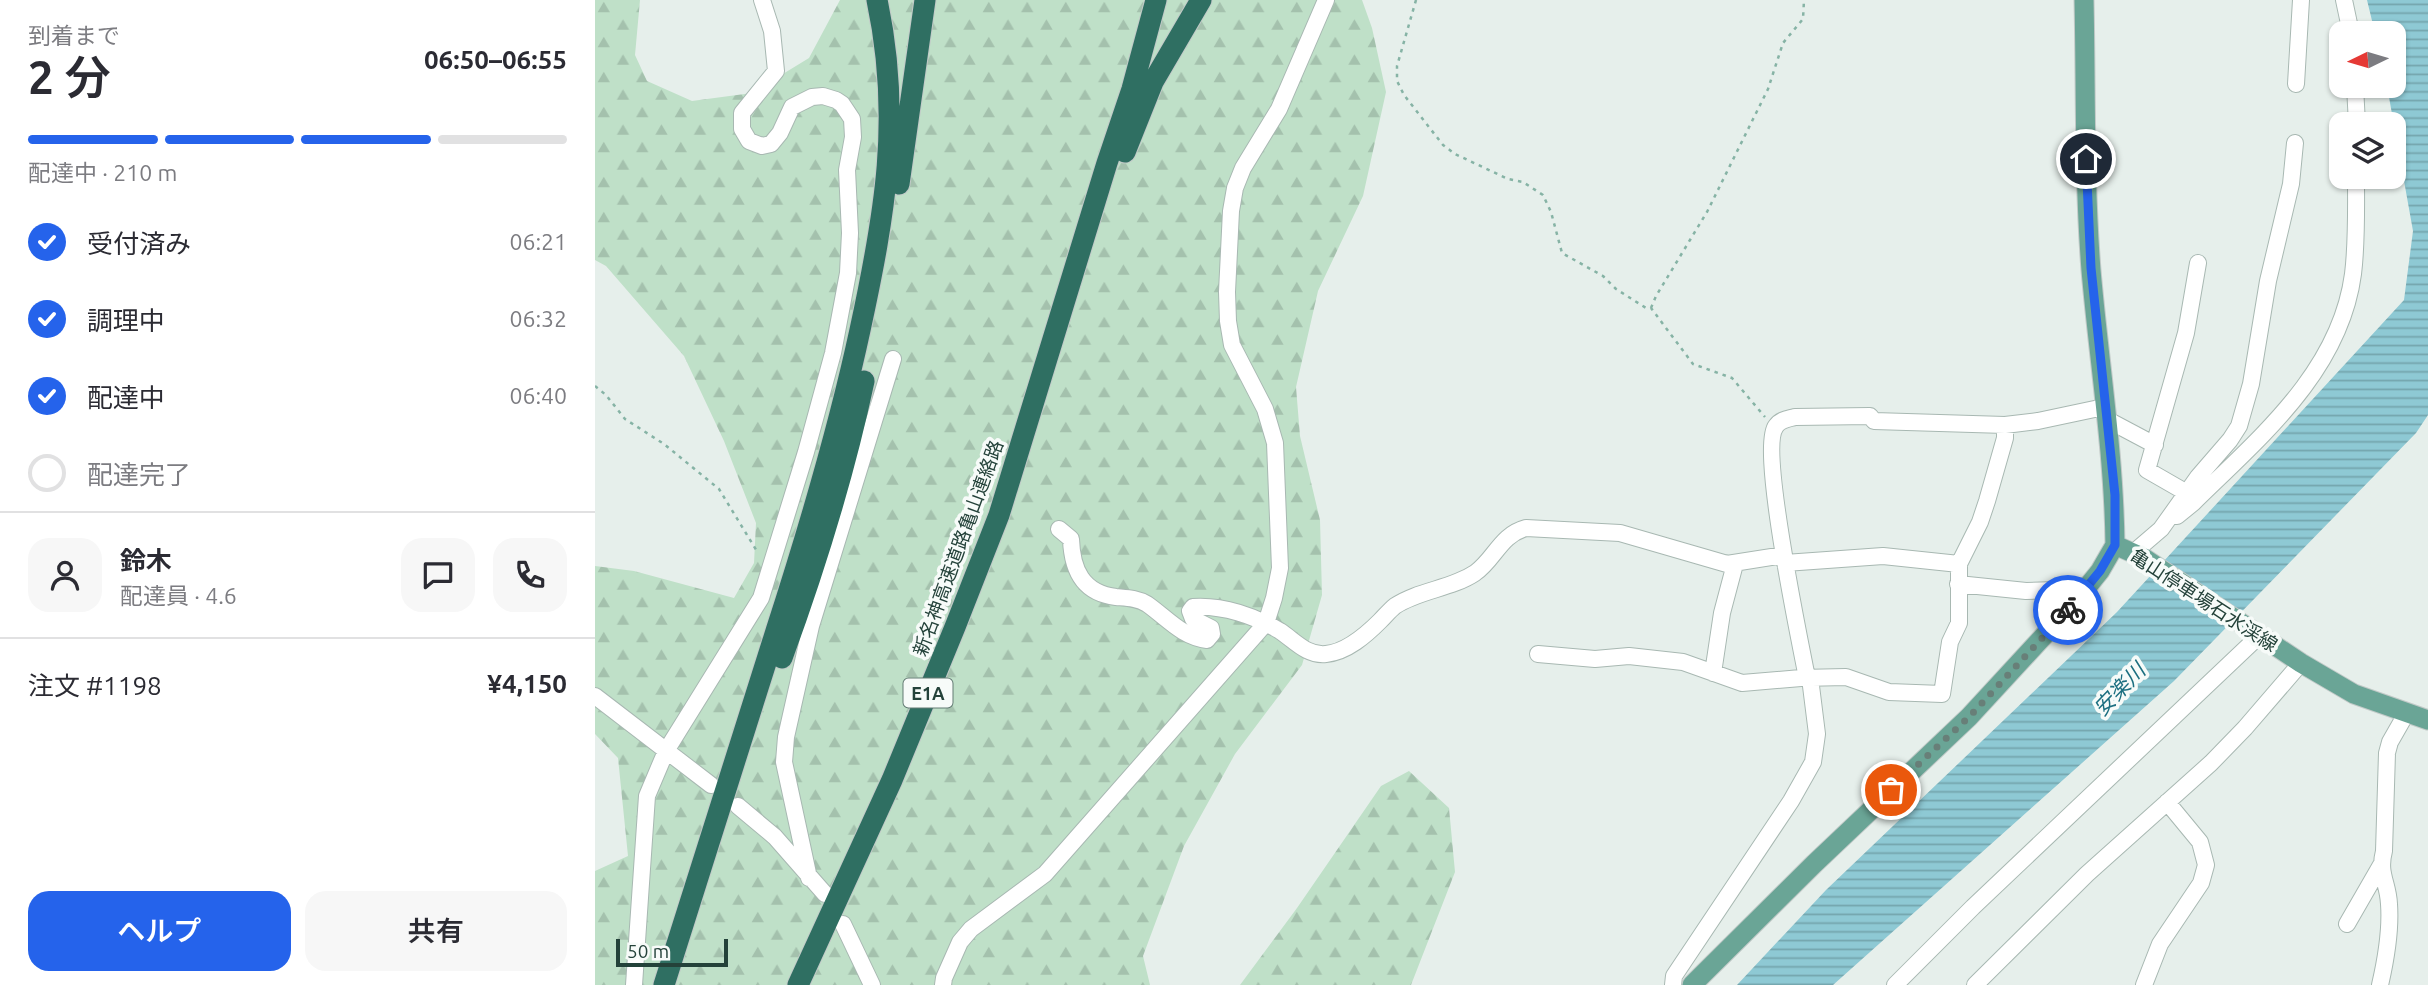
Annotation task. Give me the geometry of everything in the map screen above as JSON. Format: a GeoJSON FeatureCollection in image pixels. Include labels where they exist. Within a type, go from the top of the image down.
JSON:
{"type":"FeatureCollection","features":[{"type":"Feature","properties":{"kind":"highway"},"geometry":{"type":"LineString","coordinates":[[664,985],[813,515],[846,393],[873,269],[891,129],[887,59],[877,0]]}},
{"type":"Feature","properties":{"kind":"highway"},"geometry":{"type":"LineString","coordinates":[[731,776],[770,691],[806,594],[845,459],[884,286],[925,0]]}},
{"type":"Feature","properties":{"kind":"highway"},"geometry":{"type":"LineString","coordinates":[[1036,393],[1132,89],[1156,0]]}},
{"type":"Feature","properties":{"kind":"highway"},"geometry":{"type":"LineString","coordinates":[[1036,393],[1153,82],[1198,3]]}},
{"type":"Feature","properties":{"kind":"highway","name":"新名神高速道路亀山連絡路"},"geometry":{"type":"LineString","coordinates":[[798,985],[892,780],[955,627],[999,515],[1036,393]]}},
{"type":"Feature","properties":{"kind":"main road"},"geometry":{"type":"LineString","coordinates":[[2084,0],[2091,255],[2115,495],[2131,552]]}},
{"type":"Feature","properties":{"kind":"main road","name":"亀山停車場石水渓線"},"geometry":{"type":"LineString","coordinates":[[1692,985],[1814,864],[1969,717],[2100,571],[2131,552],[2301,663],[2354,694],[2428,720]]}},
{"type":"Feature","properties":{"kind":"street"},"geometry":{"type":"LineString","coordinates":[[635,985],[647,796],[666,751],[761,598],[833,353],[849,273],[847,170],[854,130],[852,119],[842,104],[831,98],[812,97],[792,107],[780,133],[771,144],[754,145],[744,135],[742,113],[776,71],[772,31],[762,0]]}},
{"type":"Feature","properties":{"kind":"street"},"geometry":{"type":"LineString","coordinates":[[943,985],[960,942],[971,929],[1045,874],[1266,623],[1280,568],[1275,443],[1265,409],[1232,345],[1227,292],[1231,211],[1235,188],[1244,168],[1279,109],[1326,0]]}},
{"type":"Feature","properties":{"kind":"street"},"geometry":{"type":"LineString","coordinates":[[2296,83],[2301,0]]}},
{"type":"Feature","properties":{"kind":"street"},"geometry":{"type":"LineString","coordinates":[[2344,0],[2348,21]]}},
{"type":"Feature","properties":{"kind":"street"},"geometry":{"type":"LineString","coordinates":[[2161,528],[2230,440],[2242,416],[2251,384],[2268,281],[2291,184],[2295,143]]}},
{"type":"Feature","properties":{"kind":"street"},"geometry":{"type":"LineString","coordinates":[[2131,552],[2193,503],[2266,429],[2313,376],[2332,344],[2353,275],[2356,189]]}},
{"type":"Feature","properties":{"kind":"street"},"geometry":{"type":"LineString","coordinates":[[2187,493],[2147,470],[2186,333],[2198,263]]}},
{"type":"Feature","properties":{"kind":"street"},"geometry":{"type":"LineString","coordinates":[[809,878],[784,762],[786,737],[811,626],[893,359]]}},
{"type":"Feature","properties":{"kind":"street"},"geometry":{"type":"LineString","coordinates":[[1673,985],[1674,976],[1791,801],[1813,762],[1817,734],[1784,559],[1771,459],[1775,426],[1783,420],[1795,417],[1870,416],[1874,421],[2005,425],[2105,413],[2155,445]]}},
{"type":"Feature","properties":{"kind":"street"},"geometry":{"type":"LineString","coordinates":[[1538,654],[1595,659],[1646,657],[1683,662],[1742,682],[1846,677],[1889,692],[1942,694],[1951,642],[1959,623],[1959,564],[1980,522],[1987,501],[2005,438],[2005,425]]}},
{"type":"Feature","properties":{"kind":"street"},"geometry":{"type":"LineString","coordinates":[[1059,529],[1071,539],[1071,556],[1084,582],[1102,593],[1137,599],[1189,635],[1207,640],[1212,634],[1211,628],[1190,616],[1193,607],[1248,616],[1266,623],[1316,655],[1338,652],[1361,638],[1394,606],[1474,573],[1502,541],[1526,528],[1621,533],[1735,564],[1784,559],[1882,556],[1959,564]]}},
{"type":"Feature","properties":{"kind":"street"},"geometry":{"type":"LineString","coordinates":[[1713,673],[1722,613],[1735,564]]}},
{"type":"Feature","properties":{"kind":"street"},"geometry":{"type":"LineString","coordinates":[[1958,584],[2026,591],[2056,590],[2076,600]]}},
{"type":"Feature","properties":{"kind":"street"},"geometry":{"type":"LineString","coordinates":[[1895,985],[2256,632]]}},
{"type":"Feature","properties":{"kind":"street"},"geometry":{"type":"LineString","coordinates":[[1975,985],[2087,874],[2236,737],[2301,663]]}},
{"type":"Feature","properties":{"kind":"street"},"geometry":{"type":"LineString","coordinates":[[595,696],[711,785]]}},
{"type":"Feature","properties":{"kind":"street"},"geometry":{"type":"LineString","coordinates":[[2347,924],[2381,865],[2384,851],[2387,753],[2390,742],[2406,714]]}},
{"type":"Feature","properties":{"kind":"street"},"geometry":{"type":"LineString","coordinates":[[2144,985],[2160,944],[2201,883],[2206,865],[2200,842],[2167,802]]}},
{"type":"Feature","properties":{"kind":"street"},"geometry":{"type":"LineString","coordinates":[[738,806],[775,837],[825,894]]}},
{"type":"Feature","properties":{"kind":"street"},"geometry":{"type":"LineString","coordinates":[[2380,985],[2386,961],[2390,908],[2381,865]]}},
{"type":"Feature","properties":{"kind":"street"},"geometry":{"type":"LineString","coordinates":[[843,924],[872,985]]}},
{"type":"Feature","properties":{"kind":"path"},"geometry":{"type":"LineString","coordinates":[[1416,0],[1397,66],[1397,81],[1411,105],[1443,145],[1455,154],[1536,189],[1548,202],[1562,253],[1603,276],[1616,289],[1646,308],[1651,308],[1693,364],[1732,379],[1775,426]]}},
{"type":"Feature","properties":{"kind":"path"},"geometry":{"type":"LineString","coordinates":[[1651,308],[1707,212],[1768,89],[1783,43],[1803,19],[1804,0]]}},
{"type":"Feature","properties":{"kind":"path"},"geometry":{"type":"LineString","coordinates":[[595,386],[625,419],[664,444],[719,489],[760,556],[771,564]]}},
{"type":"Feature","properties":{"kind":"green space"},"geometry":{"type":"Polygon","coordinates":[[[595,0],[640,0],[635,55],[647,81],[692,101],[752,93],[809,58],[840,0],[1362,0],[1372,28],[1386,92],[1363,196],[1318,291],[1296,387],[1300,436],[1320,520],[1322,595],[1302,665],[1235,754],[1184,846],[1143,956],[1150,985],[595,985],[595,871],[628,856],[618,758],[595,734],[595,566],[634,571],[734,598],[754,563],[756,523],[724,441],[684,356],[606,266],[595,260],[595,0]]]}},
{"type":"Feature","properties":{"kind":"green space"},"geometry":{"type":"Polygon","coordinates":[[[1409,771],[1449,808],[1455,872],[1411,985],[1240,985],[1381,786],[1409,771]]]}},
{"type":"Feature","properties":{"kind":"water","name":"安楽川"},"geometry":{"type":"Polygon","coordinates":[[[2367,0],[2428,0],[2428,415],[2416,433],[2174,681],[1833,985],[1737,985],[1826,890],[2117,612],[2404,300],[2413,231],[2405,189],[2406,112],[2392,112],[2389,98],[2406,98],[2406,21],[2372,21],[2367,0]]]}},
{"type":"Feature","properties":{"kind":"way so far"},"geometry":{"type":"LineString","coordinates":[[1891,790],[1969,717],[2068,610]]}},
{"type":"Feature","properties":{"kind":"route"},"geometry":{"type":"LineString","coordinates":[[2068,610],[2100,571],[2115,545],[2115,495],[2091,268],[2086,159]]}}]}
